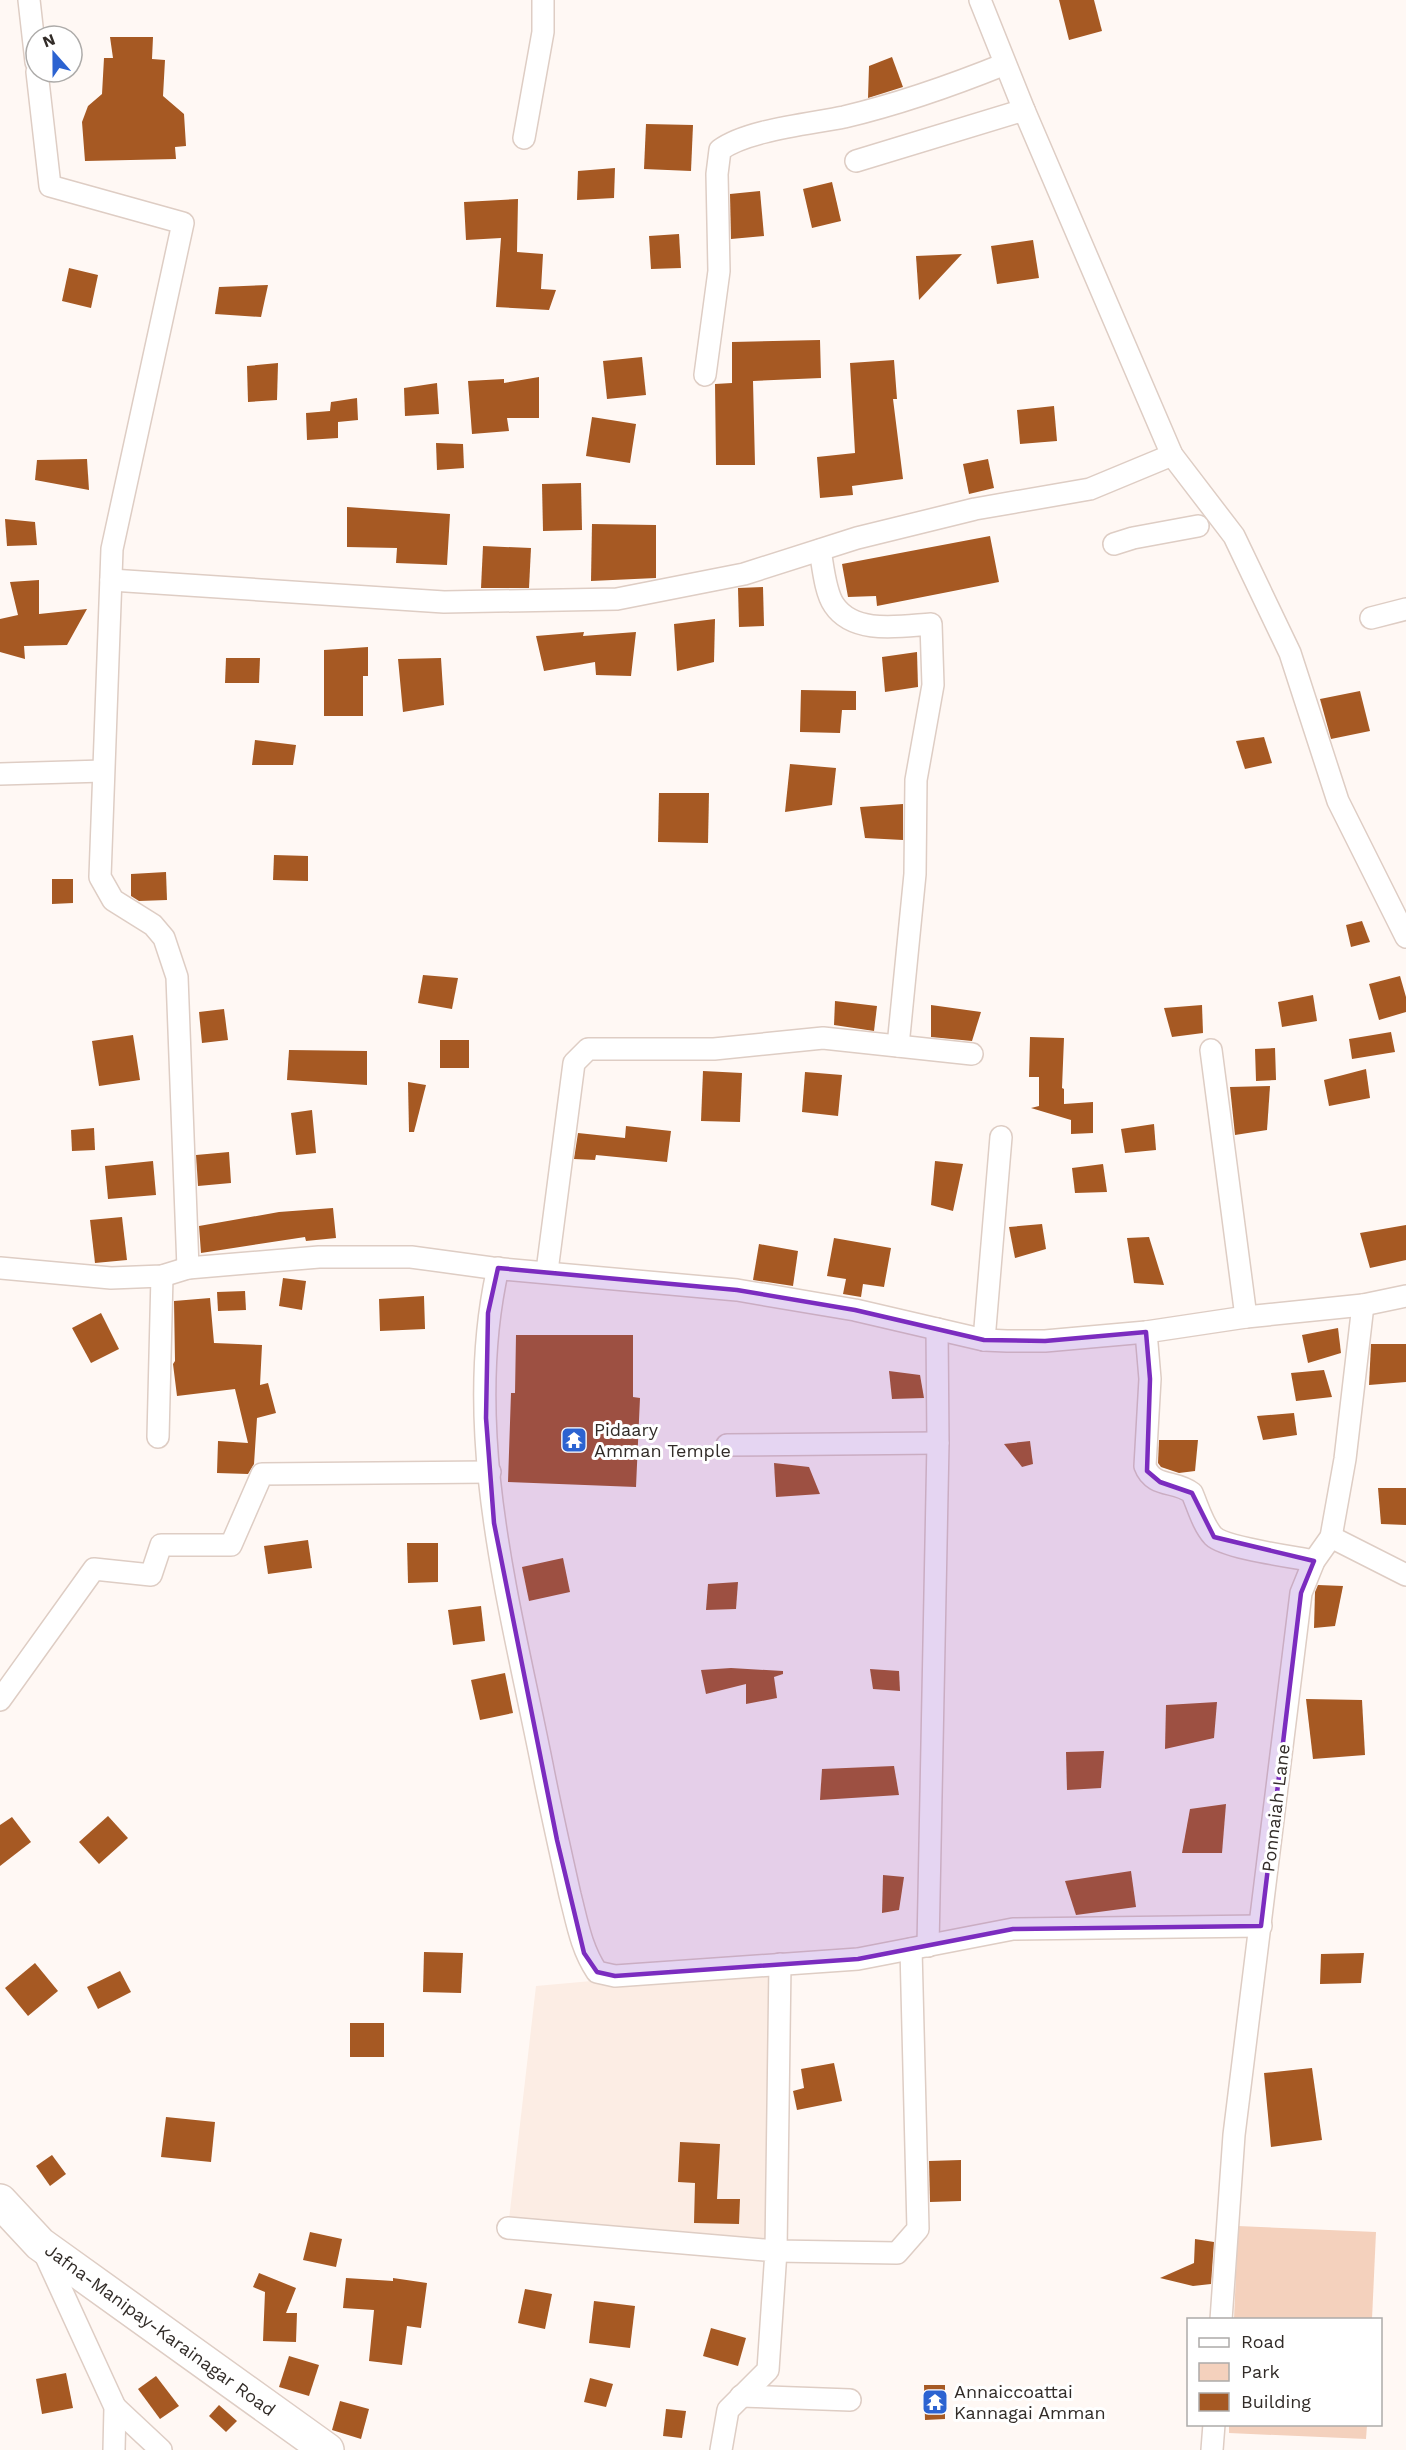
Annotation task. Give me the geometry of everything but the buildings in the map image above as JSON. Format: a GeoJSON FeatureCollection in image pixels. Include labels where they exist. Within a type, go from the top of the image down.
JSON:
{"type":"FeatureCollection","features":[{"type":"Feature","properties":{"kind":"main road","name":"Jafna-Manipay-Karainagar Road"},"geometry":{"type":"LineString","coordinates":[[0,2201],[40,2244],[327,2450]]}},
{"type":"Feature","properties":{"kind":"street"},"geometry":{"type":"LineString","coordinates":[[29,0],[32,24]]}},
{"type":"Feature","properties":{"kind":"street"},"geometry":{"type":"LineString","coordinates":[[524,138],[543,32],[543,0]]}},
{"type":"Feature","properties":{"kind":"street"},"geometry":{"type":"LineString","coordinates":[[980,0],[1024,110],[1172,455],[1234,536],[1290,653],[1338,801],[1406,937]]}},
{"type":"Feature","properties":{"kind":"street"},"geometry":{"type":"LineString","coordinates":[[705,375],[719,271],[717,174],[720,150],[729,143],[777,130],[845,116],[917,97],[1005,64]]}},
{"type":"Feature","properties":{"kind":"street"},"geometry":{"type":"LineString","coordinates":[[38,84],[50,186],[183,222],[112,549],[100,877],[113,900],[153,925],[164,938],[177,977],[188,1268]]}},
{"type":"Feature","properties":{"kind":"street"},"geometry":{"type":"LineString","coordinates":[[856,161],[1024,110]]}},
{"type":"Feature","properties":{"kind":"street"},"geometry":{"type":"LineString","coordinates":[[111,580],[444,602],[617,599],[744,574],[819,550],[975,509],[1090,489],[1172,455]]}},
{"type":"Feature","properties":{"kind":"street"},"geometry":{"type":"LineString","coordinates":[[1114,544],[1133,538],[1197,526]]}},
{"type":"Feature","properties":{"kind":"street"},"geometry":{"type":"LineString","coordinates":[[819,550],[832,603],[842,614],[874,628],[932,624],[933,685],[916,780],[915,874],[898,1046]]}},
{"type":"Feature","properties":{"kind":"street"},"geometry":{"type":"LineString","coordinates":[[1371,618],[1406,609]]}},
{"type":"Feature","properties":{"kind":"street"},"geometry":{"type":"LineString","coordinates":[[0,774],[103,771]]}},
{"type":"Feature","properties":{"kind":"street"},"geometry":{"type":"LineString","coordinates":[[547,1271],[574,1064],[588,1049],[714,1048],[823,1038],[972,1054]]}},
{"type":"Feature","properties":{"kind":"street"},"geometry":{"type":"LineString","coordinates":[[1211,1050],[1246,1317]]}},
{"type":"Feature","properties":{"kind":"street"},"geometry":{"type":"LineString","coordinates":[[984,1340],[1000,1137]]}},
{"type":"Feature","properties":{"kind":"street"},"geometry":{"type":"LineString","coordinates":[[0,1268],[111,1278],[162,1276],[188,1268],[319,1257],[400,1257],[793,1298],[984,1340],[1045,1341],[1146,1332],[1246,1317],[1363,1305],[1406,1296]]}},
{"type":"Feature","properties":{"kind":"street"},"geometry":{"type":"LineString","coordinates":[[498,1268],[488,1313],[486,1419],[494,1523],[557,1840],[584,1953],[597,1972],[615,1976],[858,1959],[1013,1929],[1261,1926]]}},
{"type":"Feature","properties":{"kind":"street"},"geometry":{"type":"LineString","coordinates":[[158,1437],[162,1276]]}},
{"type":"Feature","properties":{"kind":"street","name":"Ponnaiah Lane"},"geometry":{"type":"LineString","coordinates":[[1221,2318],[1234,2135],[1301,1593],[1314,1561],[1331,1537],[1345,1459],[1363,1305]]}},
{"type":"Feature","properties":{"kind":"street"},"geometry":{"type":"LineString","coordinates":[[508,2228],[776,2251],[897,2253],[918,2229],[920,1948],[938,1443],[937,1329]]}},
{"type":"Feature","properties":{"kind":"street"},"geometry":{"type":"LineString","coordinates":[[1146,1332],[1150,1379],[1145,1466],[1147,1471],[1160,1482],[1175,1484],[1192,1493],[1200,1514],[1214,1537],[1240,1546],[1314,1561]]}},
{"type":"Feature","properties":{"kind":"street"},"geometry":{"type":"LineString","coordinates":[[727,1444],[938,1443]]}},
{"type":"Feature","properties":{"kind":"street"},"geometry":{"type":"LineString","coordinates":[[0,1700],[94,1569],[152,1575],[161,1545],[231,1545],[262,1474],[490,1472]]}},
{"type":"Feature","properties":{"kind":"street"},"geometry":{"type":"LineString","coordinates":[[1331,1537],[1406,1575]]}},
{"type":"Feature","properties":{"kind":"street"},"geometry":{"type":"LineString","coordinates":[[721,2450],[728,2410],[768,2370],[776,2251],[780,1964]]}},
{"type":"Feature","properties":{"kind":"street"},"geometry":{"type":"LineString","coordinates":[[40,2244],[115,2408],[161,2450]]}},
{"type":"Feature","properties":{"kind":"street"},"geometry":{"type":"LineString","coordinates":[[741,2396],[850,2400]]}},
{"type":"Feature","properties":{"kind":"street"},"geometry":{"type":"LineString","coordinates":[[114,2450],[115,2408]]}},
{"type":"Feature","properties":{"kind":"street"},"geometry":{"type":"LineString","coordinates":[[1212,2450],[1214,2426]]}},
{"type":"Feature","properties":{"kind":"highlighted area"},"geometry":{"type":"Polygon","coordinates":[[[498,1268],[737,1290],[855,1310],[984,1340],[1045,1341],[1146,1332],[1150,1379],[1147,1471],[1160,1482],[1192,1493],[1214,1537],[1314,1561],[1301,1593],[1261,1926],[1013,1929],[858,1959],[615,1976],[597,1972],[584,1953],[557,1840],[494,1523],[486,1418],[488,1313],[498,1268]]]}},
{"type":"Feature","properties":{"kind":"shaded area"},"geometry":{"type":"Polygon","coordinates":[[[780,1964],[776,2251],[508,2228],[536,1986],[780,1964]]]}},
{"type":"Feature","properties":{"kind":"green space"},"geometry":{"type":"Polygon","coordinates":[[[1238,2226],[1376,2232],[1372,2318],[1234,2318],[1238,2226]]]}},
{"type":"Feature","properties":{"kind":"green space"},"geometry":{"type":"Polygon","coordinates":[[[1229,2426],[1367,2426],[1366,2439],[1229,2433],[1229,2426]]]}},
{"type":"Feature","properties":{"kind":"place","name":"Pidaary Amman Temple"},"geometry":{"type":"Point","coordinates":[574,1440]}},
{"type":"Feature","properties":{"kind":"place","name":"Annaiccoattai Kannagai Amman"},"geometry":{"type":"Point","coordinates":[935,2402]}}]}
